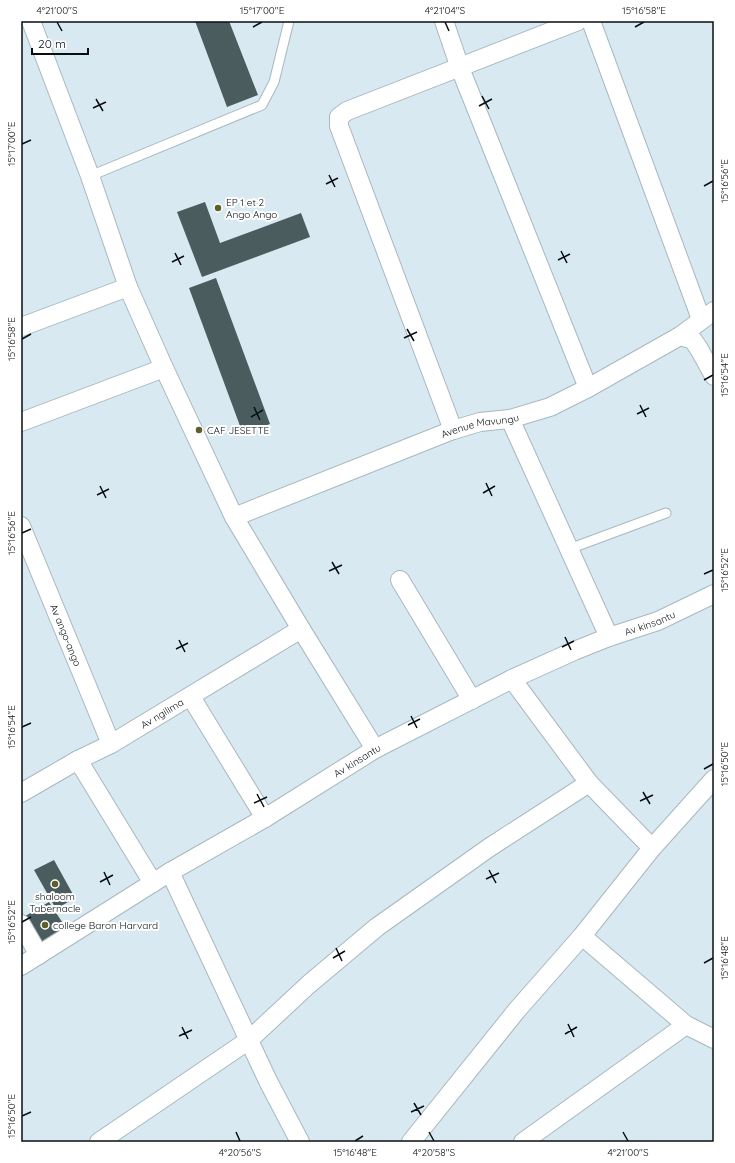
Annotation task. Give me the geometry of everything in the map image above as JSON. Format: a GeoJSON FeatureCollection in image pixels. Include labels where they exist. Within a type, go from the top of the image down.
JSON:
{"type":"FeatureCollection","features":[{"type":"Feature","properties":{"kind":"street"},"geometry":{"type":"LineString","coordinates":[[31,21],[90,176],[128,287],[164,368],[234,517],[375,749]]}},
{"type":"Feature","properties":{"kind":"street"},"geometry":{"type":"LineString","coordinates":[[444,21],[460,68],[588,388]]}},
{"type":"Feature","properties":{"kind":"street"},"geometry":{"type":"LineString","coordinates":[[453,430],[339,126],[339,117],[347,112],[578,21]]}},
{"type":"Feature","properties":{"kind":"street"},"geometry":{"type":"LineString","coordinates":[[591,21],[708,315]]}},
{"type":"Feature","properties":{"kind":"street"},"geometry":{"type":"LineString","coordinates":[[21,327],[128,287]]}},
{"type":"Feature","properties":{"kind":"street","name":"Avenue Mavungu"},"geometry":{"type":"LineString","coordinates":[[234,517],[453,430],[480,422],[510,419],[550,407],[588,388],[680,336],[708,315]]}},
{"type":"Feature","properties":{"kind":"street"},"geometry":{"type":"LineString","coordinates":[[680,336],[693,340],[714,376]]}},
{"type":"Feature","properties":{"kind":"street"},"geometry":{"type":"LineString","coordinates":[[21,422],[164,368]]}},
{"type":"Feature","properties":{"kind":"street"},"geometry":{"type":"LineString","coordinates":[[510,419],[609,637]]}},
{"type":"Feature","properties":{"kind":"street","name":"Av ango-ango"},"geometry":{"type":"LineString","coordinates":[[21,526],[111,744]]}},
{"type":"Feature","properties":{"kind":"street"},"geometry":{"type":"LineString","coordinates":[[400,580],[472,700]]}},
{"type":"Feature","properties":{"kind":"street","name":"Av kinsantu"},"geometry":{"type":"LineString","coordinates":[[21,966],[170,872],[265,818],[375,749],[512,679],[609,637],[658,621],[714,594]]}},
{"type":"Feature","properties":{"kind":"street","name":"Av ngilima"},"geometry":{"type":"LineString","coordinates":[[21,793],[78,760],[111,744],[301,629]]}},
{"type":"Feature","properties":{"kind":"street"},"geometry":{"type":"LineString","coordinates":[[512,679],[589,783],[652,848]]}},
{"type":"Feature","properties":{"kind":"street"},"geometry":{"type":"LineString","coordinates":[[191,696],[265,818]]}},
{"type":"Feature","properties":{"kind":"street"},"geometry":{"type":"LineString","coordinates":[[78,760],[153,883]]}},
{"type":"Feature","properties":{"kind":"street"},"geometry":{"type":"LineString","coordinates":[[412,1142],[517,1010],[582,936],[652,848],[714,779]]}},
{"type":"Feature","properties":{"kind":"street"},"geometry":{"type":"LineString","coordinates":[[99,1142],[249,1040],[308,985],[377,927],[484,851],[589,783]]}},
{"type":"Feature","properties":{"kind":"street"},"geometry":{"type":"LineString","coordinates":[[170,872],[295,1140]]}},
{"type":"Feature","properties":{"kind":"street"},"geometry":{"type":"LineString","coordinates":[[21,924],[39,955]]}},
{"type":"Feature","properties":{"kind":"street"},"geometry":{"type":"LineString","coordinates":[[582,936],[686,1025],[714,1039]]}},
{"type":"Feature","properties":{"kind":"street"},"geometry":{"type":"LineString","coordinates":[[523,1142],[686,1025]]}},
{"type":"Feature","properties":{"kind":"lane"},"geometry":{"type":"LineString","coordinates":[[90,176],[262,105],[274,82],[289,21]]}},
{"type":"Feature","properties":{"kind":"lane"},"geometry":{"type":"LineString","coordinates":[[569,549],[666,513]]}},
{"type":"Feature","properties":{"kind":"building"},"geometry":{"type":"Polygon","coordinates":[[[195,21],[229,21],[258,95],[227,107],[195,21]]]}},
{"type":"Feature","properties":{"kind":"building"},"geometry":{"type":"Polygon","coordinates":[[[205,202],[220,243],[301,213],[310,237],[202,277],[177,212],[205,202]]]}},
{"type":"Feature","properties":{"kind":"building"},"geometry":{"type":"Polygon","coordinates":[[[216,278],[270,424],[243,434],[189,288],[216,278]]]}},
{"type":"Feature","properties":{"kind":"building","name":"shaloom Tabernacle"},"geometry":{"type":"Polygon","coordinates":[[[54,860],[75,898],[56,909],[34,870],[54,860]]]}},
{"type":"Feature","properties":{"kind":"building","name":"college Baron Harvard"},"geometry":{"type":"Polygon","coordinates":[[[49,902],[68,931],[41,949],[22,918],[49,902]]]}},
{"type":"Feature","properties":{"kind":"place","name":"EP 1 et 2 Ango Ango"},"geometry":{"type":"Point","coordinates":[218,208]}},
{"type":"Feature","properties":{"kind":"place","name":"CAF JESETTE"},"geometry":{"type":"Point","coordinates":[199,430]}},
{"type":"Feature","properties":{"kind":"place","name":"shaloom Tabernacle"},"geometry":{"type":"Point","coordinates":[55,884]}},
{"type":"Feature","properties":{"kind":"place","name":"college Baron Harvard"},"geometry":{"type":"Point","coordinates":[45,925]}}]}
